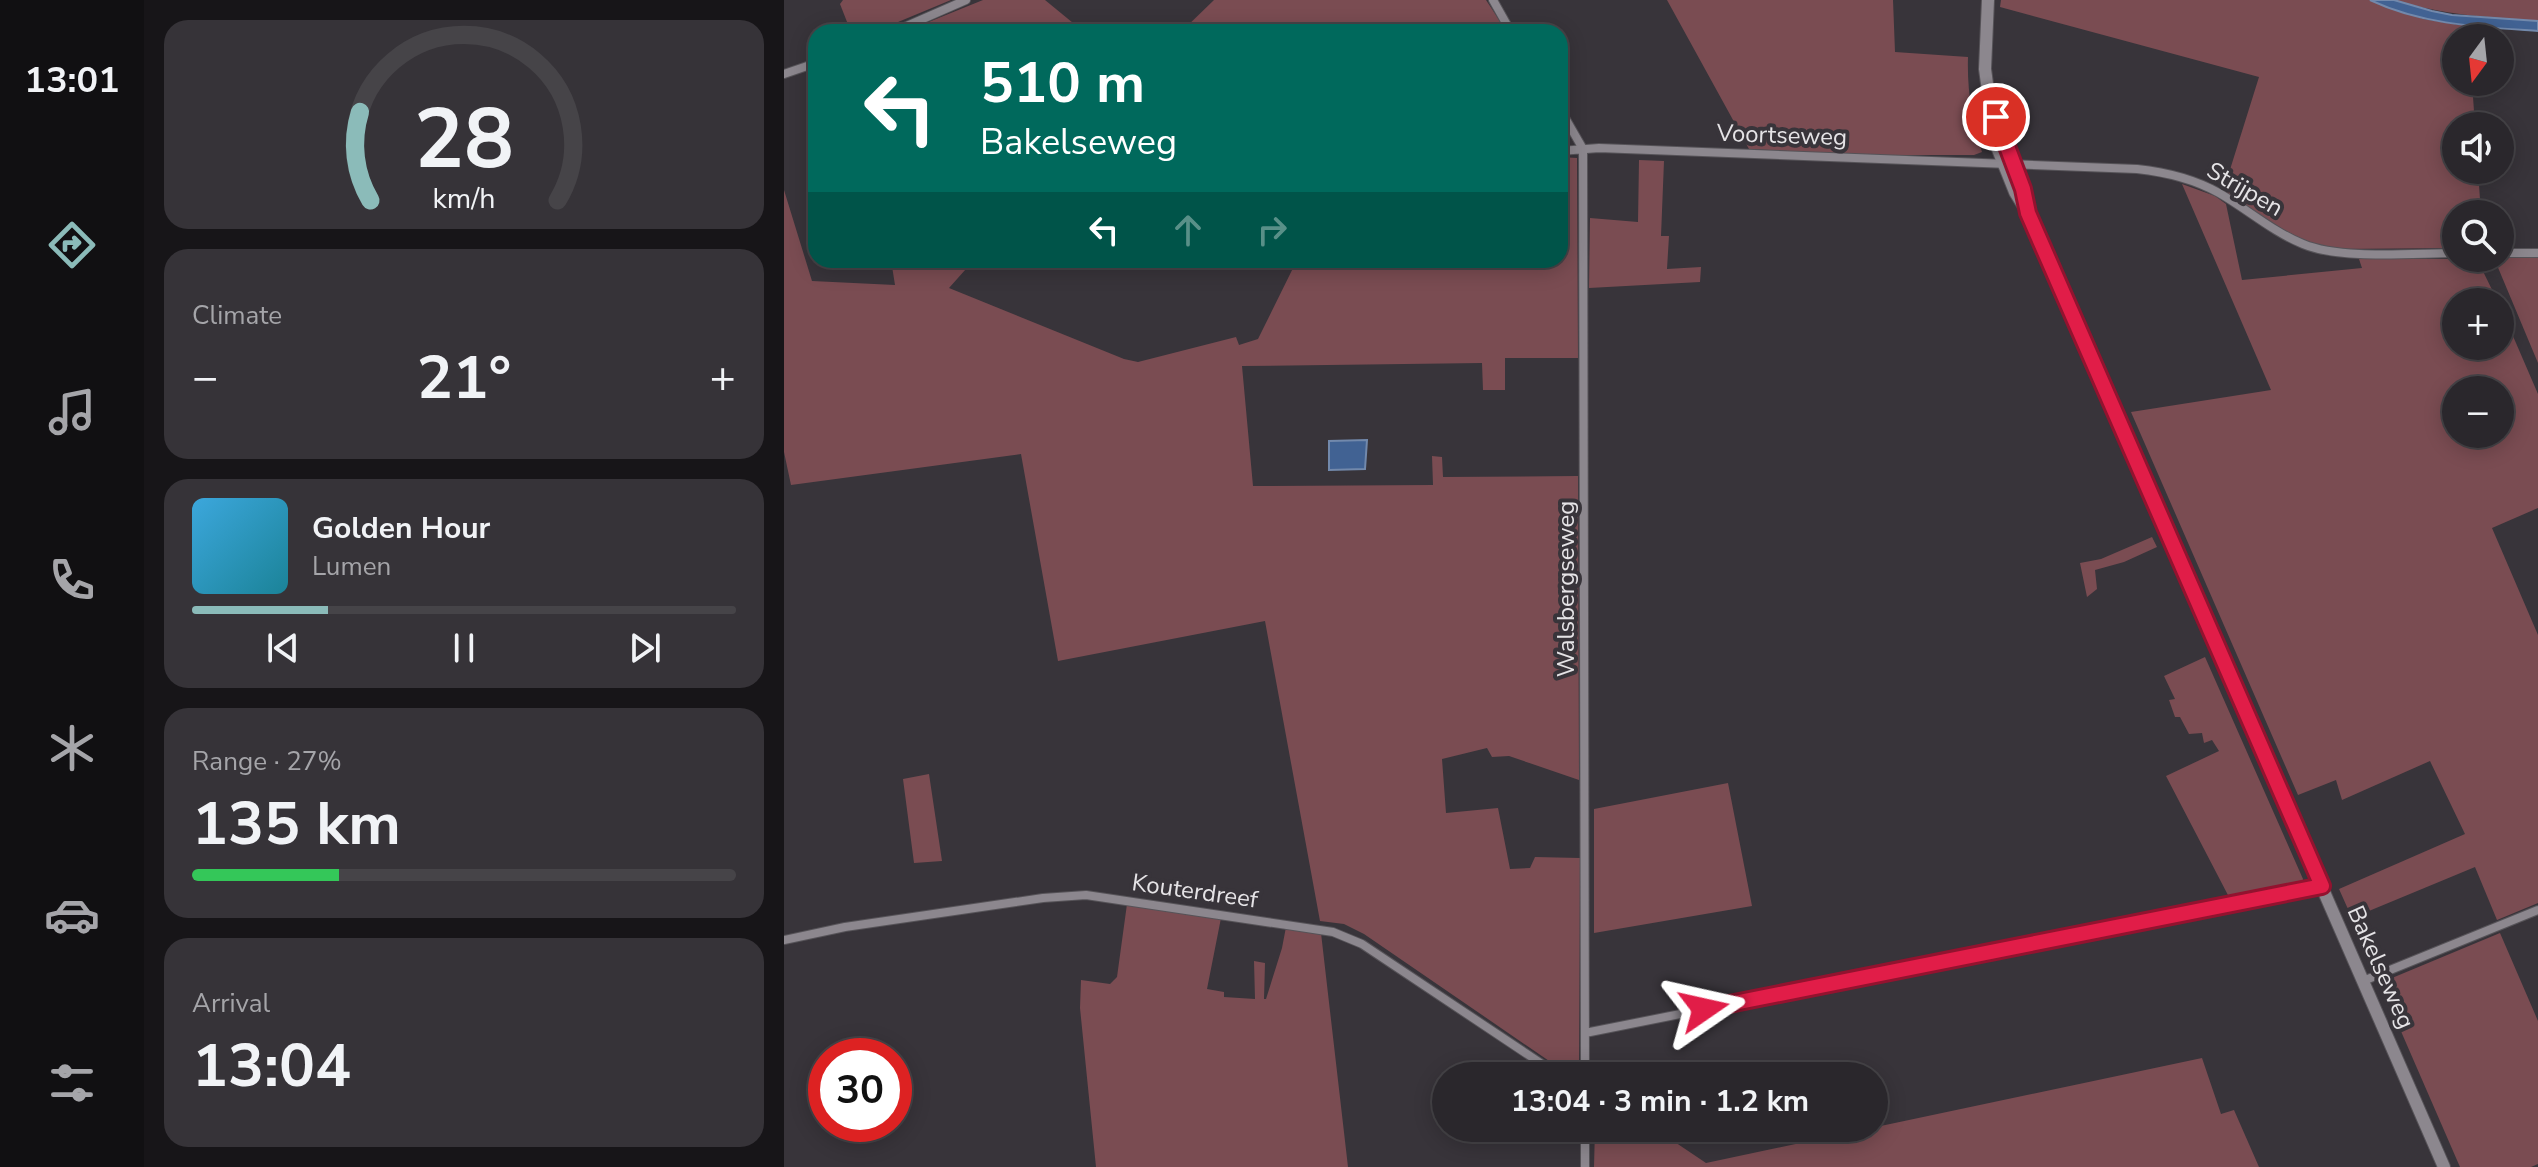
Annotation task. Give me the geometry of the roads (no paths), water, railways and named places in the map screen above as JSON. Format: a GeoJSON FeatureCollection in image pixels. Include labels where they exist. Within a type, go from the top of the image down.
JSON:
{"type":"FeatureCollection","features":[{"type":"Feature","properties":{"kind":"main road","name":"Bakelseweg"},"geometry":{"type":"LineString","coordinates":[[1988,0],[1985,69],[2008,164],[2023,189],[2028,213],[2444,1167]]}},
{"type":"Feature","properties":{"kind":"street"},"geometry":{"type":"LineString","coordinates":[[911,24],[966,0]]}},
{"type":"Feature","properties":{"kind":"street"},"geometry":{"type":"LineString","coordinates":[[1493,0],[1506,24]]}},
{"type":"Feature","properties":{"kind":"street"},"geometry":{"type":"LineString","coordinates":[[784,74],[808,66]]}},
{"type":"Feature","properties":{"kind":"street","name":"Walsbergseweg"},"geometry":{"type":"LineString","coordinates":[[1568,123],[1583,149],[1585,1062]]}},
{"type":"Feature","properties":{"kind":"street","name":"Voortseweg"},"geometry":{"type":"LineString","coordinates":[[1568,150],[2008,164]]}},
{"type":"Feature","properties":{"kind":"street","name":"Strijpen"},"geometry":{"type":"LineString","coordinates":[[2008,164],[2156,171],[2194,181],[2217,192],[2304,245],[2334,253],[2442,253]]}},
{"type":"Feature","properties":{"kind":"street"},"geometry":{"type":"LineString","coordinates":[[2514,253],[2538,253]]}},
{"type":"Feature","properties":{"kind":"street"},"geometry":{"type":"LineString","coordinates":[[1585,1033],[2322,886]]}},
{"type":"Feature","properties":{"kind":"street","name":"Kouterdreef"},"geometry":{"type":"LineString","coordinates":[[784,940],[860,925],[1043,898],[1086,895],[1333,932],[1362,944],[1539,1062]]}},
{"type":"Feature","properties":{"kind":"street"},"geometry":{"type":"LineString","coordinates":[[2363,981],[2538,910]]}},
{"type":"Feature","properties":{"kind":"street"},"geometry":{"type":"LineString","coordinates":[[1585,1142],[1585,1167]]}},
{"type":"Feature","properties":{"kind":"water"},"geometry":{"type":"Polygon","coordinates":[[[2370,0],[2394,0],[2452,15],[2538,21],[2538,31],[2514,29],[2514,24],[2459,24],[2431,20],[2370,0]]]}},
{"type":"Feature","properties":{"kind":"water"},"geometry":{"type":"Polygon","coordinates":[[[1367,440],[1365,469],[1329,470],[1329,441],[1367,440]]]}}]}
